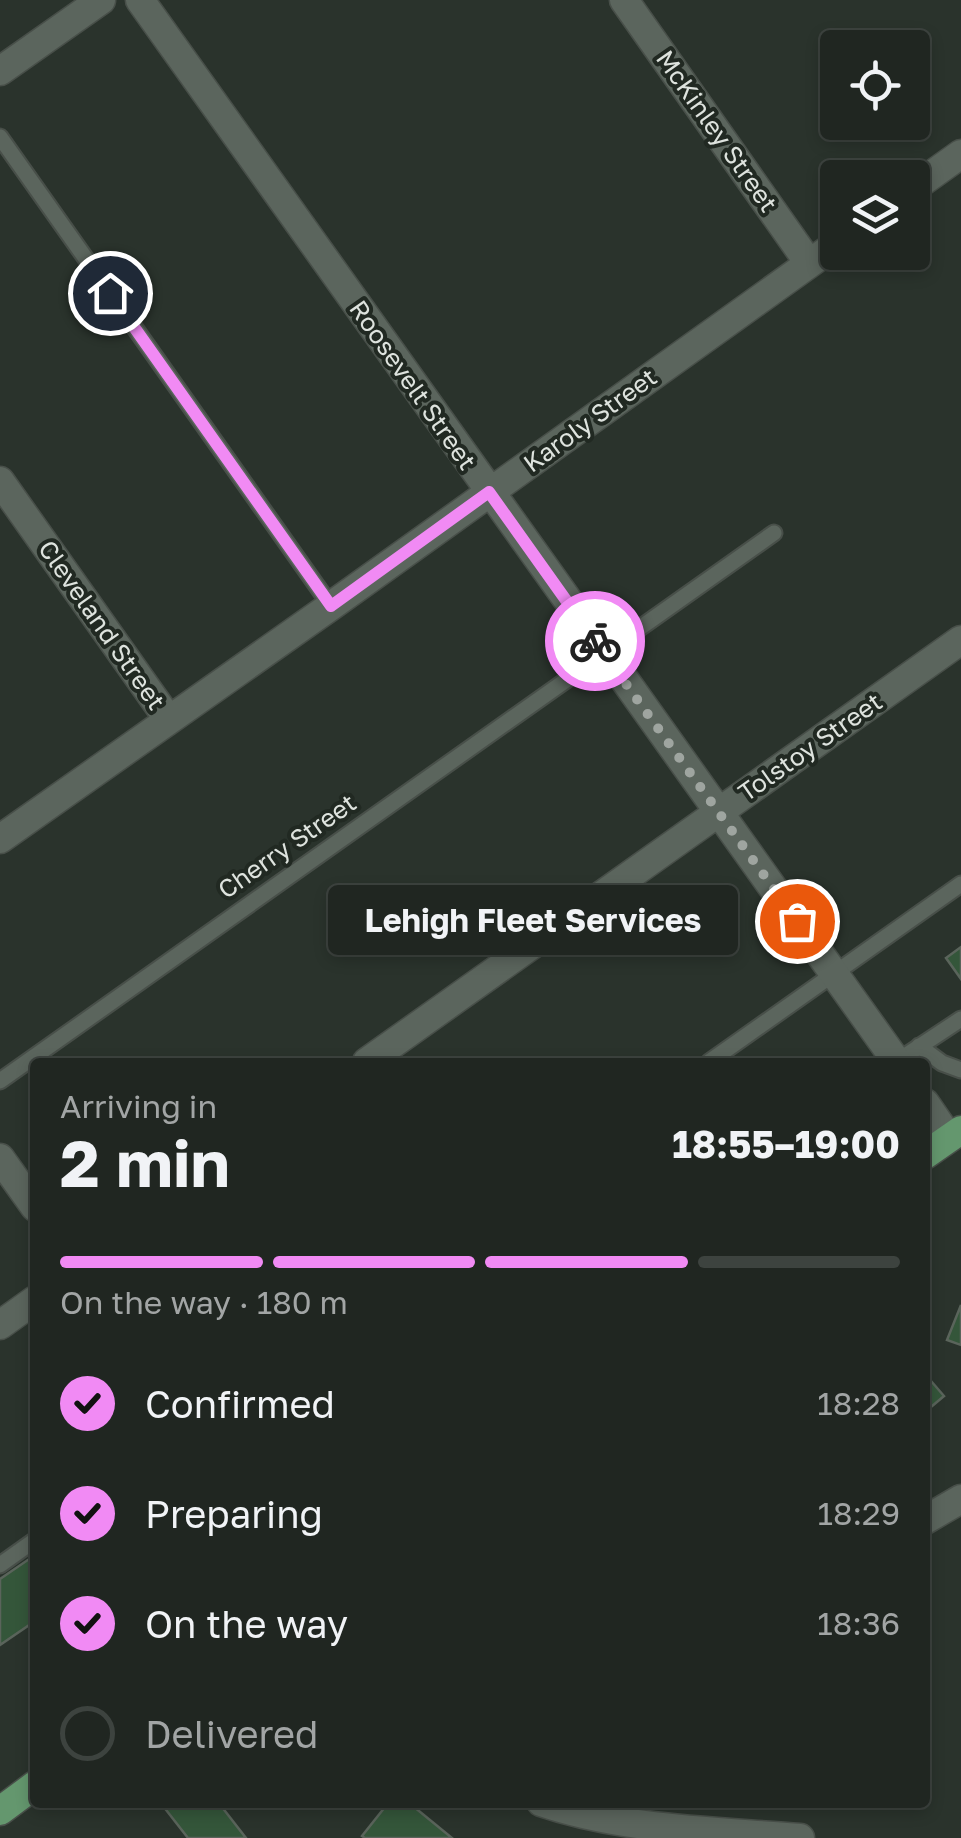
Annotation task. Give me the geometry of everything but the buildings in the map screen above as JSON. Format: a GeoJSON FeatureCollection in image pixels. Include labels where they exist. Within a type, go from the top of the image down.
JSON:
{"type":"FeatureCollection","features":[{"type":"Feature","properties":{"kind":"main road"},"geometry":{"type":"LineString","coordinates":[[930,1152],[955,1134]]}},
{"type":"Feature","properties":{"kind":"main road"},"geometry":{"type":"LineString","coordinates":[[0,1811],[30,1789]]}},
{"type":"Feature","properties":{"kind":"street"},"geometry":{"type":"LineString","coordinates":[[0,71],[101,0]]}},
{"type":"Feature","properties":{"kind":"street","name":"Roosevelt Street"},"geometry":{"type":"LineString","coordinates":[[140,0],[834,974],[904,1057]]}},
{"type":"Feature","properties":{"kind":"street","name":"McKinley Street"},"geometry":{"type":"LineString","coordinates":[[624,0],[809,262]]}},
{"type":"Feature","properties":{"kind":"street"},"geometry":{"type":"LineString","coordinates":[[930,176],[961,154]]}},
{"type":"Feature","properties":{"kind":"street","name":"Karoly Street"},"geometry":{"type":"LineString","coordinates":[[4,829],[331,606],[820,254]]}},
{"type":"Feature","properties":{"kind":"street","name":"Cleveland Street"},"geometry":{"type":"LineString","coordinates":[[0,481],[169,720]]}},
{"type":"Feature","properties":{"kind":"street","name":"Tolstoy Street"},"geometry":{"type":"LineString","coordinates":[[373,1058],[961,640]]}},
{"type":"Feature","properties":{"kind":"street"},"geometry":{"type":"LineString","coordinates":[[930,1108],[955,1134]]}},
{"type":"Feature","properties":{"kind":"street"},"geometry":{"type":"LineString","coordinates":[[0,1158],[30,1200]]}},
{"type":"Feature","properties":{"kind":"street"},"geometry":{"type":"LineString","coordinates":[[0,1326],[30,1304]]}},
{"type":"Feature","properties":{"kind":"street"},"geometry":{"type":"LineString","coordinates":[[930,1517],[961,1499]]}},
{"type":"Feature","properties":{"kind":"street"},"geometry":{"type":"LineString","coordinates":[[557,1808],[640,1823],[800,1838]]}},
{"type":"Feature","properties":{"kind":"lane"},"geometry":{"type":"LineString","coordinates":[[0,137],[331,606]]}},
{"type":"Feature","properties":{"kind":"lane","name":"Cherry Street"},"geometry":{"type":"LineString","coordinates":[[31,1058],[774,532]]}},
{"type":"Feature","properties":{"kind":"lane"},"geometry":{"type":"LineString","coordinates":[[715,1058],[961,884]]}},
{"type":"Feature","properties":{"kind":"lane"},"geometry":{"type":"LineString","coordinates":[[904,1057],[961,1019]]}},
{"type":"Feature","properties":{"kind":"lane","name":"Cherry Street"},"geometry":{"type":"LineString","coordinates":[[0,1080],[30,1059]]}},
{"type":"Feature","properties":{"kind":"lane"},"geometry":{"type":"LineString","coordinates":[[930,1061],[961,1070]]}},
{"type":"Feature","properties":{"kind":"lane"},"geometry":{"type":"LineString","coordinates":[[0,1566],[30,1544]]}},
{"type":"Feature","properties":{"kind":"way so far"},"geometry":{"type":"LineString","coordinates":[[595,641],[797,921]]}},
{"type":"Feature","properties":{"kind":"place","name":"Lehigh Fleet Services"},"geometry":{"type":"Point","coordinates":[797,921]}},
{"type":"Feature","properties":{"kind":"route"},"geometry":{"type":"LineString","coordinates":[[110,293],[331,606],[489,492],[595,641]]}}]}
